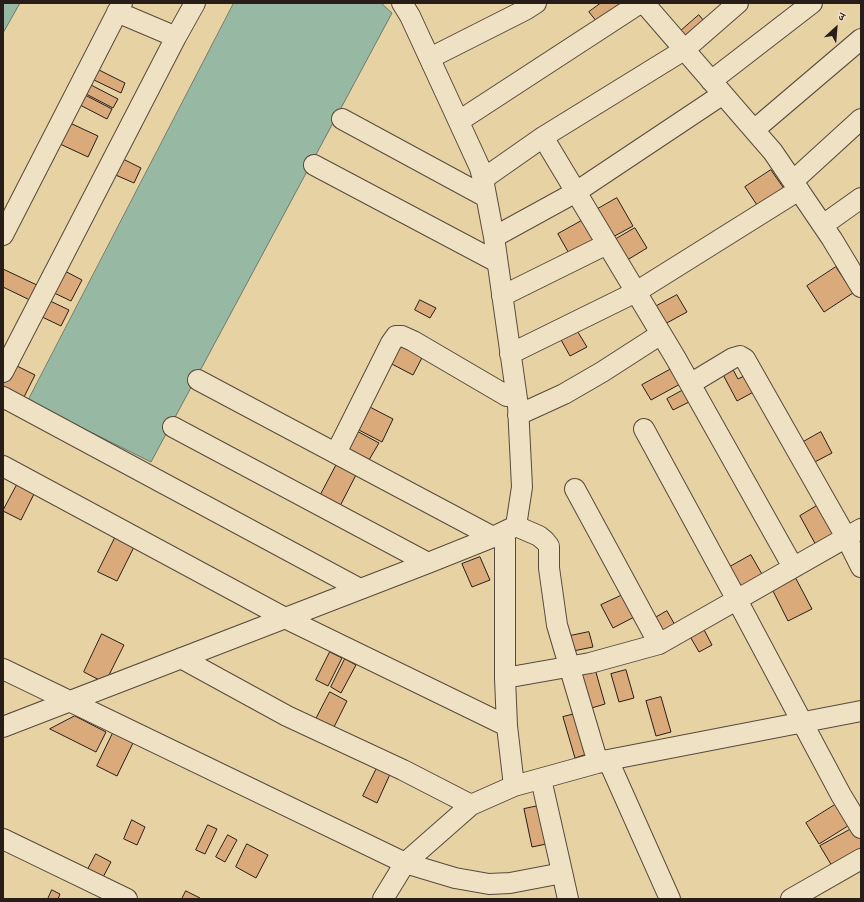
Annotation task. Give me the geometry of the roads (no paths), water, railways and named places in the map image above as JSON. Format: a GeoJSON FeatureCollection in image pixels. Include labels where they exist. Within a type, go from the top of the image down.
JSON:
{"type":"FeatureCollection","features":[{"type":"Feature","properties":{"kind":"street"},"geometry":{"type":"LineString","coordinates":[[3,372],[195,3]]}},
{"type":"Feature","properties":{"kind":"street"},"geometry":{"type":"LineString","coordinates":[[402,3],[410,16],[430,58],[480,168],[494,237],[518,406],[522,487],[505,532],[505,678],[507,726],[514,786]]}},
{"type":"Feature","properties":{"kind":"street"},"geometry":{"type":"LineString","coordinates":[[430,58],[536,3]]}},
{"type":"Feature","properties":{"kind":"street"},"geometry":{"type":"LineString","coordinates":[[459,121],[640,3]]}},
{"type":"Feature","properties":{"kind":"street"},"geometry":{"type":"LineString","coordinates":[[644,3],[773,152],[823,225],[861,287]]}},
{"type":"Feature","properties":{"kind":"street"},"geometry":{"type":"LineString","coordinates":[[484,188],[543,137],[684,50],[738,3]]}},
{"type":"Feature","properties":{"kind":"street"},"geometry":{"type":"LineString","coordinates":[[494,237],[576,192],[717,87],[812,3]]}},
{"type":"Feature","properties":{"kind":"street"},"geometry":{"type":"LineString","coordinates":[[3,235],[119,8],[176,37]]}},
{"type":"Feature","properties":{"kind":"street"},"geometry":{"type":"LineString","coordinates":[[754,130],[861,40]]}},
{"type":"Feature","properties":{"kind":"street"},"geometry":{"type":"LineString","coordinates":[[342,119],[484,188]]}},
{"type":"Feature","properties":{"kind":"street"},"geometry":{"type":"LineString","coordinates":[[510,354],[636,292],[796,185],[861,119]]}},
{"type":"Feature","properties":{"kind":"street"},"geometry":{"type":"LineString","coordinates":[[543,137],[661,334],[794,567]]}},
{"type":"Feature","properties":{"kind":"street"},"geometry":{"type":"LineString","coordinates":[[314,165],[497,262]]}},
{"type":"Feature","properties":{"kind":"street"},"geometry":{"type":"LineString","coordinates":[[823,225],[861,198]]}},
{"type":"Feature","properties":{"kind":"street"},"geometry":{"type":"LineString","coordinates":[[502,296],[607,244]]}},
{"type":"Feature","properties":{"kind":"street"},"geometry":{"type":"LineString","coordinates":[[518,415],[564,394],[602,372],[661,334]]}},
{"type":"Feature","properties":{"kind":"street"},"geometry":{"type":"LineString","coordinates":[[336,453],[391,343],[396,336],[402,336],[413,341],[507,396]]}},
{"type":"Feature","properties":{"kind":"street"},"geometry":{"type":"LineString","coordinates":[[690,384],[733,358],[740,356],[745,359],[854,533],[861,567]]}},
{"type":"Feature","properties":{"kind":"street"},"geometry":{"type":"LineString","coordinates":[[198,380],[336,453],[505,532],[539,536],[546,541],[549,546],[549,568],[557,625],[569,667],[603,762],[663,897]]}},
{"type":"Feature","properties":{"kind":"street"},"geometry":{"type":"LineString","coordinates":[[3,396],[360,589]]}},
{"type":"Feature","properties":{"kind":"street"},"geometry":{"type":"LineString","coordinates":[[173,427],[428,563]]}},
{"type":"Feature","properties":{"kind":"street"},"geometry":{"type":"LineString","coordinates":[[644,429],[841,794],[861,828]]}},
{"type":"Feature","properties":{"kind":"street"},"geometry":{"type":"LineString","coordinates":[[5,474],[285,618],[507,726]]}},
{"type":"Feature","properties":{"kind":"street"},"geometry":{"type":"LineString","coordinates":[[575,489],[659,644]]}},
{"type":"Feature","properties":{"kind":"street"},"geometry":{"type":"LineString","coordinates":[[3,727],[505,532]]}},
{"type":"Feature","properties":{"kind":"street"},"geometry":{"type":"LineString","coordinates":[[505,678],[590,663],[659,644],[854,533]]}},
{"type":"Feature","properties":{"kind":"street"},"geometry":{"type":"LineString","coordinates":[[181,658],[287,716],[403,770],[471,805]]}},
{"type":"Feature","properties":{"kind":"street"},"geometry":{"type":"LineString","coordinates":[[3,669],[405,863],[456,878],[488,884],[510,883],[562,872]]}},
{"type":"Feature","properties":{"kind":"street"},"geometry":{"type":"LineString","coordinates":[[383,899],[405,863],[471,805],[514,786],[603,762],[861,711]]}},
{"type":"Feature","properties":{"kind":"street"},"geometry":{"type":"LineString","coordinates":[[541,779],[568,899]]}},
{"type":"Feature","properties":{"kind":"street"},"geometry":{"type":"LineString","coordinates":[[3,839],[123,898]]}},
{"type":"Feature","properties":{"kind":"street"},"geometry":{"type":"LineString","coordinates":[[791,899],[861,859]]}}]}
